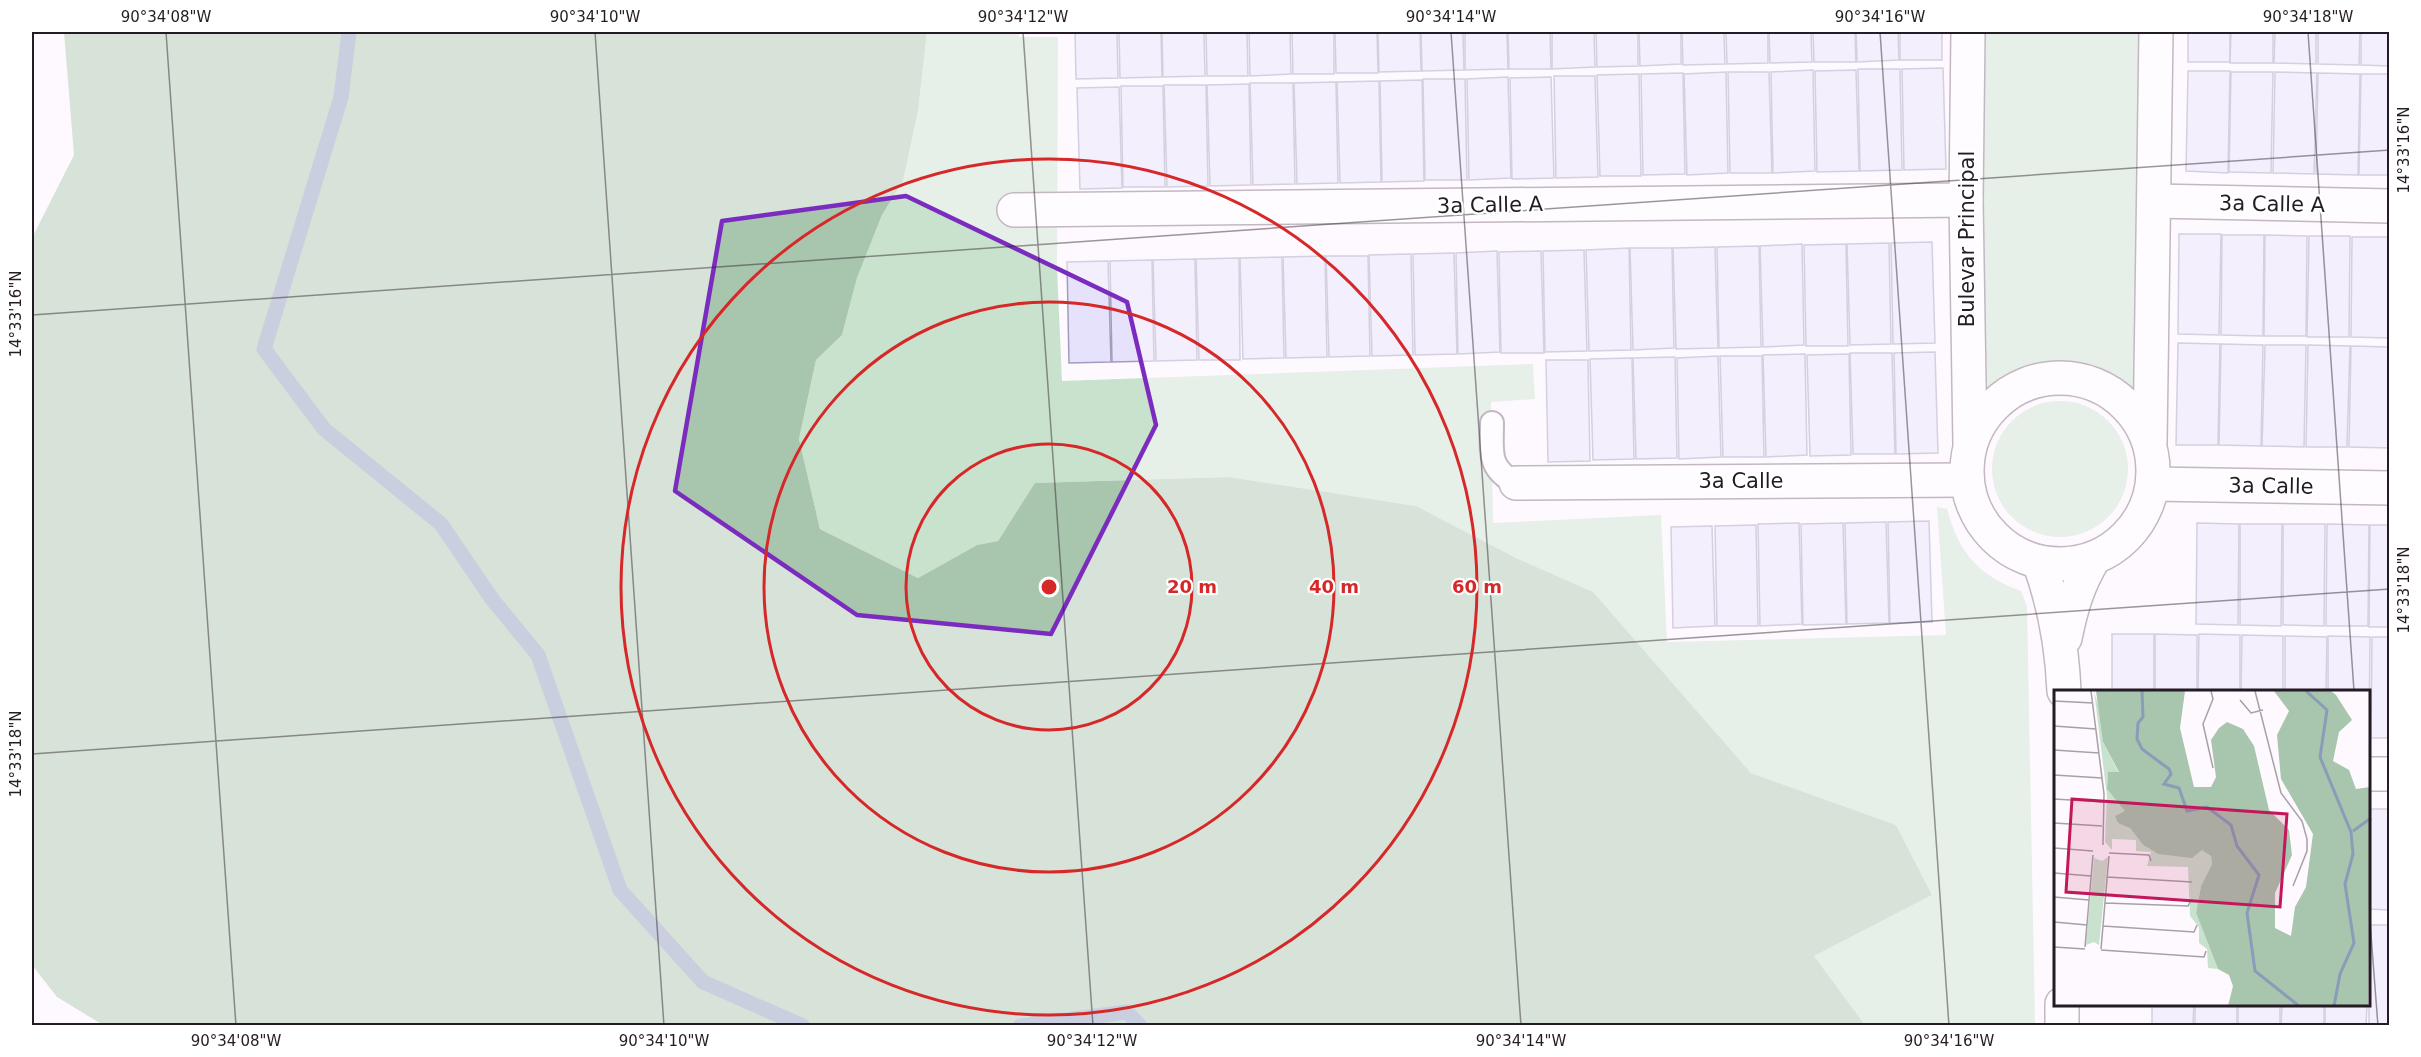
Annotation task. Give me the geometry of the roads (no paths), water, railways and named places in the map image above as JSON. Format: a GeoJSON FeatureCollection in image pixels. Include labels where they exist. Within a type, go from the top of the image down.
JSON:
{"type":"FeatureCollection","features":[{"type":"Feature","properties":{"kind":"street","name":"Bulevar Principal"},"geometry":{"type":"LineString","coordinates":[[1968,32],[1966,200],[1970,446]]}},
{"type":"Feature","properties":{"kind":"street"},"geometry":{"type":"LineString","coordinates":[[2150,442],[2130,407],[2114,394],[2097,385],[2078,379],[2058,378],[2029,383],[2002,397],[1988,411],[1977,428],[1970,446],[1966,468],[1975,509],[1986,527],[2001,543],[2039,562],[2061,564],[2094,558],[2122,541],[2133,529],[2149,500],[2154,467],[2150,442],[2156,32]]}},
{"type":"Feature","properties":{"kind":"street","name":"3a Calle A"},"geometry":{"type":"LineString","coordinates":[[1014,210],[1966,200]]}},
{"type":"Feature","properties":{"kind":"street","name":"3a Calle A"},"geometry":{"type":"LineString","coordinates":[[2154,201],[2390,206]]}},
{"type":"Feature","properties":{"kind":"street","name":"3a Calle"},"geometry":{"type":"LineString","coordinates":[[1516,483],[1967,480]]}},
{"type":"Feature","properties":{"kind":"street","name":"3a Calle"},"geometry":{"type":"LineString","coordinates":[[2153,484],[2390,488]]}},
{"type":"Feature","properties":{"kind":"street"},"geometry":{"type":"LineString","coordinates":[[2062,651],[2072,604],[2081,579],[2094,558]]}},
{"type":"Feature","properties":{"kind":"street"},"geometry":{"type":"LineString","coordinates":[[2039,562],[2053,601],[2062,651],[2064,690]]}},
{"type":"Feature","properties":{"kind":"street"},"geometry":{"type":"LineString","coordinates":[[2370,774],[2390,774]]}},
{"type":"Feature","properties":{"kind":"street"},"geometry":{"type":"LineString","coordinates":[[2062,1006],[2062,1026]]}},
{"type":"Feature","properties":{"kind":"lane"},"geometry":{"type":"LineString","coordinates":[[1492,423],[1492,457],[1500,474],[1516,483]]}},
{"type":"Feature","properties":{"kind":"waterway"},"geometry":{"type":"LineString","coordinates":[[349,32],[341,97],[264,349],[324,429],[441,524],[492,599],[538,655],[620,890],[703,982],[803,1026]]}},
{"type":"Feature","properties":{"kind":"waterway"},"geometry":{"type":"LineString","coordinates":[[1020,1026],[1127,1012],[1140,1026]]}}]}
